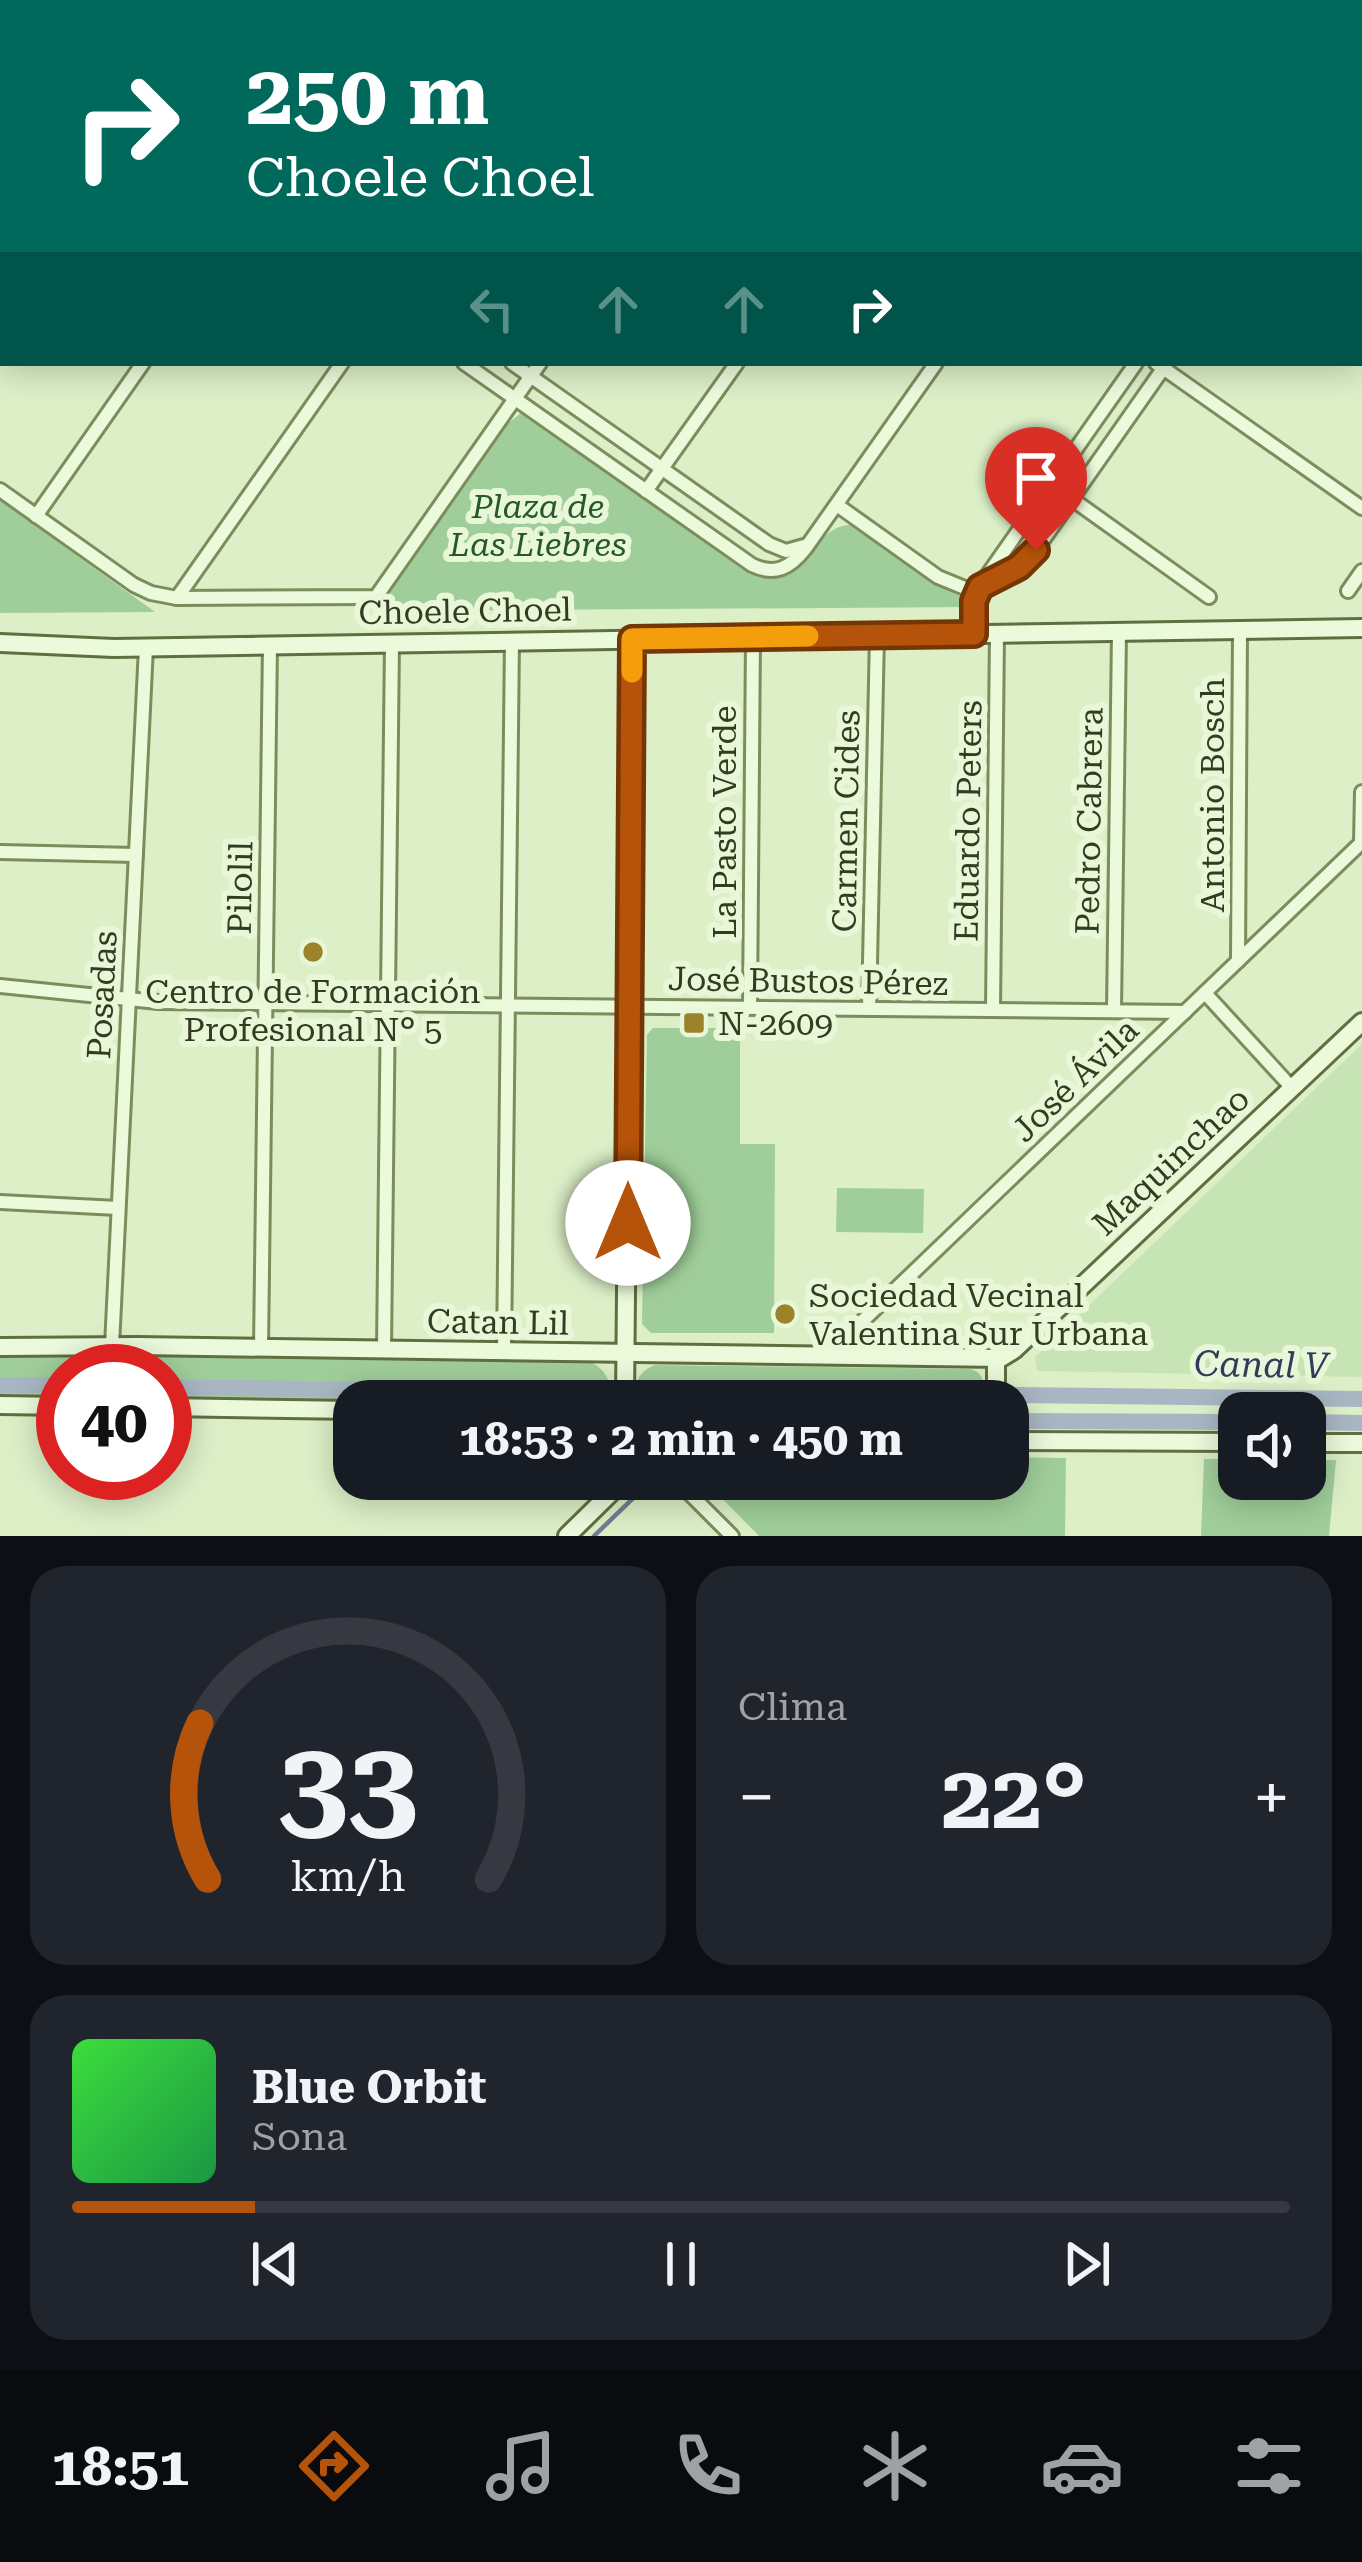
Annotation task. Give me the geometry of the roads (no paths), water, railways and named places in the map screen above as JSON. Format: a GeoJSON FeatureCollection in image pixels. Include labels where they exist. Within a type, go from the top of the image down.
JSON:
{"type":"FeatureCollection","features":[{"type":"Feature","properties":{"kind":"street"},"geometry":{"type":"LineString","coordinates":[[36,516],[141,366]]}},
{"type":"Feature","properties":{"kind":"street"},"geometry":{"type":"LineString","coordinates":[[177,598],[340,366]]}},
{"type":"Feature","properties":{"kind":"street"},"geometry":{"type":"LineString","coordinates":[[468,366],[761,570],[777,571],[811,542],[934,366]]}},
{"type":"Feature","properties":{"kind":"street"},"geometry":{"type":"LineString","coordinates":[[516,366],[777,549],[794,551],[811,542]]}},
{"type":"Feature","properties":{"kind":"street"},"geometry":{"type":"LineString","coordinates":[[515,399],[538,366]]}},
{"type":"Feature","properties":{"kind":"street"},"geometry":{"type":"LineString","coordinates":[[646,491],[735,366]]}},
{"type":"Feature","properties":{"kind":"street"},"geometry":{"type":"LineString","coordinates":[[974,634],[978,590],[1134,366]]}},
{"type":"Feature","properties":{"kind":"street"},"geometry":{"type":"LineString","coordinates":[[837,505],[938,577],[978,590],[1026,563],[1161,366]]}},
{"type":"Feature","properties":{"kind":"street"},"geometry":{"type":"LineString","coordinates":[[1163,366],[1362,508]]}},
{"type":"Feature","properties":{"kind":"street","name":"Choele Choel"},"geometry":{"type":"LineString","coordinates":[[0,490],[126,580],[151,592],[177,598],[376,597],[515,399]]}},
{"type":"Feature","properties":{"kind":"street"},"geometry":{"type":"LineString","coordinates":[[1072,499],[1209,597]]}},
{"type":"Feature","properties":{"kind":"street"},"geometry":{"type":"LineString","coordinates":[[1348,591],[1362,571]]}},
{"type":"Feature","properties":{"kind":"street","name":"Choele Choel"},"geometry":{"type":"LineString","coordinates":[[0,643],[146,647],[1362,628]]}},
{"type":"Feature","properties":{"kind":"street","name":"Antonio Bosch"},"geometry":{"type":"LineString","coordinates":[[1238,961],[1240,630]]}},
{"type":"Feature","properties":{"kind":"street","name":"Pedro Cabrera"},"geometry":{"type":"LineString","coordinates":[[1114,1011],[1118,632]]}},
{"type":"Feature","properties":{"kind":"street","name":"Eduardo Peters"},"geometry":{"type":"LineString","coordinates":[[993,1010],[998,633]]}},
{"type":"Feature","properties":{"kind":"street","name":"Carmen Cides"},"geometry":{"type":"LineString","coordinates":[[868,1009],[877,635]]}},
{"type":"Feature","properties":{"kind":"street","name":"La Pasto Verde"},"geometry":{"type":"LineString","coordinates":[[750,1007],[752,637]]}},
{"type":"Feature","properties":{"kind":"street"},"geometry":{"type":"LineString","coordinates":[[626,1380],[632,639]]}},
{"type":"Feature","properties":{"kind":"street"},"geometry":{"type":"LineString","coordinates":[[504,1352],[512,640]]}},
{"type":"Feature","properties":{"kind":"street"},"geometry":{"type":"LineString","coordinates":[[384,1350],[392,642]]}},
{"type":"Feature","properties":{"kind":"street","name":"Pilolil"},"geometry":{"type":"LineString","coordinates":[[261,1348],[270,644]]}},
{"type":"Feature","properties":{"kind":"street","name":"Posadas"},"geometry":{"type":"LineString","coordinates":[[112,1344],[146,647]]}},
{"type":"Feature","properties":{"kind":"street"},"geometry":{"type":"LineString","coordinates":[[1362,792],[1362,842]]}},
{"type":"Feature","properties":{"kind":"street","name":"José Ávila"},"geometry":{"type":"LineString","coordinates":[[824,1357],[1362,842]]}},
{"type":"Feature","properties":{"kind":"street"},"geometry":{"type":"LineString","coordinates":[[0,852],[136,855]]}},
{"type":"Feature","properties":{"kind":"street","name":"José Bustos Pérez"},"geometry":{"type":"LineString","coordinates":[[0,986],[128,1000],[1185,1012]]}},
{"type":"Feature","properties":{"kind":"street"},"geometry":{"type":"LineString","coordinates":[[1204,992],[1292,1088]]}},
{"type":"Feature","properties":{"kind":"street","name":"Maquinchao"},"geometry":{"type":"LineString","coordinates":[[996,1359],[1014,1350],[1362,1022]]}},
{"type":"Feature","properties":{"kind":"street"},"geometry":{"type":"LineString","coordinates":[[0,1202],[118,1208]]}},
{"type":"Feature","properties":{"kind":"street","name":"Catan Lil"},"geometry":{"type":"LineString","coordinates":[[0,1347],[36,1347]]}},
{"type":"Feature","properties":{"kind":"street","name":"Catan Lil"},"geometry":{"type":"LineString","coordinates":[[192,1347],[996,1359]]}},
{"type":"Feature","properties":{"kind":"street"},"geometry":{"type":"LineString","coordinates":[[996,1359],[996,1380]]}},
{"type":"Feature","properties":{"kind":"street"},"geometry":{"type":"LineString","coordinates":[[0,1405],[36,1406]]}},
{"type":"Feature","properties":{"kind":"street"},"geometry":{"type":"LineString","coordinates":[[192,1407],[333,1410]]}},
{"type":"Feature","properties":{"kind":"street"},"geometry":{"type":"LineString","coordinates":[[1029,1441],[1218,1442]]}},
{"type":"Feature","properties":{"kind":"street"},"geometry":{"type":"LineString","coordinates":[[1326,1443],[1362,1443]]}},
{"type":"Feature","properties":{"kind":"street"},"geometry":{"type":"LineString","coordinates":[[567,1536],[604,1500]]}},
{"type":"Feature","properties":{"kind":"street"},"geometry":{"type":"LineString","coordinates":[[696,1500],[732,1536]]}},
{"type":"Feature","properties":{"kind":"waterway"},"geometry":{"type":"LineString","coordinates":[[0,1385],[36,1385]]}},
{"type":"Feature","properties":{"kind":"waterway"},"geometry":{"type":"LineString","coordinates":[[192,1387],[333,1389]]}},
{"type":"Feature","properties":{"kind":"waterway","name":"Canal V"},"geometry":{"type":"LineString","coordinates":[[1029,1395],[1362,1399]]}},
{"type":"Feature","properties":{"kind":"waterway"},"geometry":{"type":"LineString","coordinates":[[1029,1421],[1218,1422]]}},
{"type":"Feature","properties":{"kind":"waterway"},"geometry":{"type":"LineString","coordinates":[[1326,1422],[1362,1423]]}},
{"type":"Feature","properties":{"kind":"waterway"},"geometry":{"type":"LineString","coordinates":[[594,1536],[631,1500]]}},
{"type":"Feature","properties":{"kind":"place","name":"Centro de Formación Profesional N° 5"},"geometry":{"type":"Point","coordinates":[313,952]}},
{"type":"Feature","properties":{"kind":"place","name":"N-2609"},"geometry":{"type":"Point","coordinates":[694,1023]}},
{"type":"Feature","properties":{"kind":"place","name":"Sociedad Vecinal Valentina Sur Urbana"},"geometry":{"type":"Point","coordinates":[785,1314]}},
{"type":"Feature","properties":{"kind":"park label","name":"Plaza de Las Liebres"},"geometry":{"type":"Point","coordinates":[538,525]}}]}
